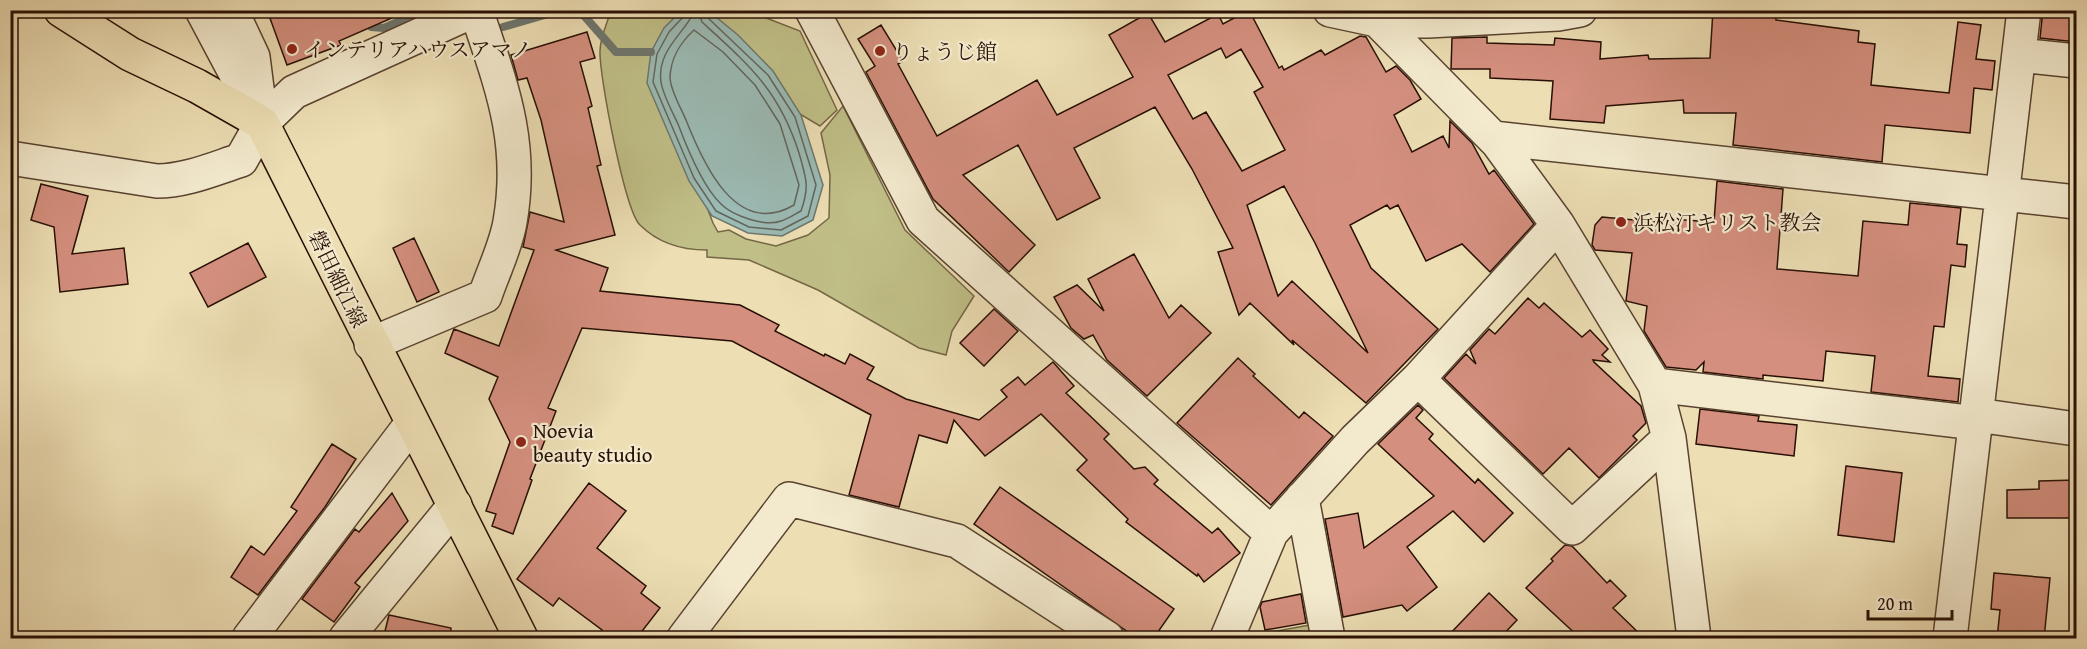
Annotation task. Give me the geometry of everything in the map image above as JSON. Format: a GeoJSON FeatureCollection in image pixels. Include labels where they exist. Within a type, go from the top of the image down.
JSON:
{"type":"FeatureCollection","features":[{"type":"Feature","properties":{"kind":"main road"},"geometry":{"type":"LineString","coordinates":[[61,10],[130,54],[197,86],[262,123]]}},
{"type":"Feature","properties":{"kind":"main road","name":"磐田細江線"},"geometry":{"type":"LineString","coordinates":[[262,123],[521,639]]}},
{"type":"Feature","properties":{"kind":"street"},"geometry":{"type":"LineString","coordinates":[[202,10],[262,123]]}},
{"type":"Feature","properties":{"kind":"street"},"geometry":{"type":"LineString","coordinates":[[231,10],[253,57],[262,123]]}},
{"type":"Feature","properties":{"kind":"street"},"geometry":{"type":"LineString","coordinates":[[10,158],[110,175],[171,181],[241,160],[262,123],[294,92],[476,10],[505,98],[515,152],[510,223],[485,296],[371,344]]}},
{"type":"Feature","properties":{"kind":"street"},"geometry":{"type":"LineString","coordinates":[[812,10],[923,220],[1271,533]]}},
{"type":"Feature","properties":{"kind":"street"},"geometry":{"type":"LineString","coordinates":[[1330,10],[1377,20],[1428,21],[1580,10]]}},
{"type":"Feature","properties":{"kind":"street"},"geometry":{"type":"LineString","coordinates":[[1950,639],[2024,10]]}},
{"type":"Feature","properties":{"kind":"street"},"geometry":{"type":"LineString","coordinates":[[1377,20],[1493,138],[1558,225],[1655,385],[1669,438],[1694,639]]}},
{"type":"Feature","properties":{"kind":"street"},"geometry":{"type":"LineString","coordinates":[[2019,55],[2076,61]]}},
{"type":"Feature","properties":{"kind":"street"},"geometry":{"type":"LineString","coordinates":[[1493,138],[2076,202]]}},
{"type":"Feature","properties":{"kind":"street"},"geometry":{"type":"LineString","coordinates":[[1227,639],[1271,533],[1355,440],[1418,379],[1558,225]]}},
{"type":"Feature","properties":{"kind":"street"},"geometry":{"type":"LineString","coordinates":[[1418,379],[1572,528],[1669,438]]}},
{"type":"Feature","properties":{"kind":"street"},"geometry":{"type":"LineString","coordinates":[[1655,385],[2076,429]]}},
{"type":"Feature","properties":{"kind":"street"},"geometry":{"type":"LineString","coordinates":[[249,639],[412,423]]}},
{"type":"Feature","properties":{"kind":"street"},"geometry":{"type":"LineString","coordinates":[[1302,498],[1328,639]]}},
{"type":"Feature","properties":{"kind":"street"},"geometry":{"type":"LineString","coordinates":[[684,639],[789,499],[957,541],[1107,639]]}},
{"type":"Feature","properties":{"kind":"street"},"geometry":{"type":"LineString","coordinates":[[346,639],[455,505]]}},
{"type":"Feature","properties":{"kind":"shaded area"},"geometry":{"type":"Polygon","coordinates":[[[611,11],[748,11],[800,31],[837,110],[820,126],[790,108],[681,140],[713,223],[718,232],[729,230],[746,239],[776,246],[808,235],[829,218],[830,175],[821,133],[843,106],[905,230],[974,296],[952,331],[946,355],[919,348],[818,290],[749,260],[707,257],[707,250],[688,249],[670,244],[654,237],[640,225],[627,195],[620,170],[601,65],[600,46],[611,11]]]}},
{"type":"Feature","properties":{"kind":"shaded area"},"geometry":{"type":"Polygon","coordinates":[[[1310,625],[1312,638],[1267,638],[1266,633],[1310,625]]]}},
{"type":"Feature","properties":{"kind":"water"},"geometry":{"type":"Polygon","coordinates":[[[681,11],[711,13],[738,35],[773,71],[801,115],[823,185],[813,220],[782,236],[748,233],[712,216],[689,181],[647,83],[651,52],[664,28],[681,11]]]}},
{"type":"Feature","properties":{"kind":"building"},"geometry":{"type":"Polygon","coordinates":[[[267,10],[410,10],[339,41],[341,45],[287,65],[267,10]]]}},
{"type":"Feature","properties":{"kind":"building"},"geometry":{"type":"Polygon","coordinates":[[[1249,10],[1279,68],[1282,66],[1284,70],[1321,50],[1325,55],[1360,36],[1366,37],[1386,72],[1396,66],[1410,80],[1421,99],[1394,115],[1412,152],[1443,136],[1449,148],[1450,121],[1472,143],[1489,174],[1494,170],[1534,224],[1490,272],[1462,244],[1426,261],[1398,205],[1390,209],[1387,205],[1350,225],[1371,268],[1438,329],[1366,403],[1292,340],[1294,345],[1250,303],[1239,315],[1218,252],[1233,248],[1192,169],[1155,107],[1074,148],[1100,198],[1057,220],[1018,145],[963,175],[1035,245],[1009,272],[933,199],[866,72],[875,66],[858,39],[881,25],[903,61],[898,64],[937,136],[1037,80],[1057,115],[1133,77],[1109,35],[1148,13],[1165,42],[1218,14],[1223,24],[1249,10]],[[1221,48],[1168,75],[1193,119],[1206,112],[1242,171],[1285,150],[1254,92],[1263,87],[1241,49],[1226,58],[1221,48]],[[1284,186],[1247,205],[1278,296],[1292,281],[1368,353],[1315,243],[1284,186]]]}},
{"type":"Feature","properties":{"kind":"building"},"geometry":{"type":"Polygon","coordinates":[[[1713,10],[1776,17],[1776,20],[1859,31],[1858,42],[1875,44],[1871,85],[1949,93],[1958,22],[1981,25],[1976,59],[1995,61],[1992,90],[1974,88],[1970,133],[1885,125],[1882,162],[1733,145],[1736,113],[1684,113],[1683,100],[1606,106],[1604,123],[1550,119],[1553,81],[1490,78],[1490,69],[1451,69],[1452,38],[1487,37],[1487,43],[1554,45],[1555,38],[1601,42],[1600,59],[1648,55],[1649,59],[1710,58],[1713,10]]]}},
{"type":"Feature","properties":{"kind":"building"},"geometry":{"type":"Polygon","coordinates":[[[2043,10],[2076,10],[2076,42],[2040,38],[2043,10]]]}},
{"type":"Feature","properties":{"kind":"building"},"geometry":{"type":"Polygon","coordinates":[[[587,32],[595,58],[580,62],[592,106],[588,108],[601,165],[597,166],[615,235],[556,250],[608,268],[600,291],[740,305],[779,325],[775,331],[824,356],[825,354],[845,364],[850,354],[874,367],[867,379],[906,399],[979,420],[1007,397],[1001,390],[1018,377],[1025,385],[1053,362],[1074,386],[1066,393],[1109,434],[1104,439],[1134,469],[1145,467],[1158,480],[1154,484],[1212,533],[1218,528],[1240,553],[1204,582],[1198,574],[1197,576],[1126,522],[1128,519],[1077,470],[1087,460],[1041,414],[985,456],[954,420],[947,443],[919,435],[899,507],[849,495],[871,415],[732,341],[582,328],[548,408],[556,411],[530,479],[532,480],[513,534],[492,526],[496,514],[486,511],[510,442],[489,399],[498,377],[445,353],[454,329],[499,346],[534,250],[523,247],[530,212],[564,222],[541,120],[527,78],[518,80],[511,55],[587,32]]]}},
{"type":"Feature","properties":{"kind":"building"},"geometry":{"type":"Polygon","coordinates":[[[1717,181],[1783,189],[1777,269],[1858,276],[1863,221],[1908,225],[1910,203],[1961,208],[1957,244],[1967,245],[1965,267],[1951,265],[1944,327],[1934,326],[1928,376],[1960,379],[1958,402],[1871,392],[1875,356],[1826,351],[1823,381],[1763,375],[1763,379],[1703,372],[1704,362],[1696,370],[1666,367],[1644,331],[1647,306],[1626,301],[1632,253],[1595,250],[1592,245],[1595,225],[1602,217],[1656,222],[1656,218],[1714,222],[1717,181]]]}},
{"type":"Feature","properties":{"kind":"building"},"geometry":{"type":"Polygon","coordinates":[[[41,184],[88,196],[72,254],[124,248],[128,284],[60,292],[54,227],[31,220],[41,184]]]}},
{"type":"Feature","properties":{"kind":"building"},"geometry":{"type":"Polygon","coordinates":[[[414,238],[439,292],[417,302],[393,248],[414,238]]]}},
{"type":"Feature","properties":{"kind":"building"},"geometry":{"type":"Polygon","coordinates":[[[248,243],[266,277],[208,307],[190,273],[248,243]]]}},
{"type":"Feature","properties":{"kind":"building"},"geometry":{"type":"Polygon","coordinates":[[[1134,254],[1169,318],[1181,305],[1211,333],[1147,396],[1107,360],[1093,335],[1084,339],[1071,328],[1054,297],[1077,285],[1104,311],[1088,279],[1134,254]]]}},
{"type":"Feature","properties":{"kind":"building"},"geometry":{"type":"Polygon","coordinates":[[[1528,298],[1539,308],[1544,303],[1582,337],[1590,330],[1608,349],[1602,355],[1610,362],[1593,360],[1594,362],[1641,406],[1646,423],[1633,436],[1637,440],[1599,478],[1569,448],[1543,474],[1444,378],[1466,354],[1476,364],[1470,350],[1489,329],[1495,334],[1528,298]]]}},
{"type":"Feature","properties":{"kind":"building"},"geometry":{"type":"Polygon","coordinates":[[[994,309],[1018,331],[984,366],[960,343],[994,309]]]}},
{"type":"Feature","properties":{"kind":"building"},"geometry":{"type":"Polygon","coordinates":[[[1238,358],[1255,374],[1253,376],[1299,418],[1304,412],[1333,436],[1271,505],[1177,423],[1238,358]]]}},
{"type":"Feature","properties":{"kind":"building"},"geometry":{"type":"Polygon","coordinates":[[[1418,405],[1423,410],[1416,418],[1433,434],[1429,439],[1475,483],[1478,479],[1513,513],[1484,542],[1453,511],[1407,547],[1437,587],[1407,611],[1402,605],[1343,617],[1325,519],[1358,513],[1364,548],[1434,496],[1378,444],[1418,405]]]}},
{"type":"Feature","properties":{"kind":"building"},"geometry":{"type":"Polygon","coordinates":[[[1700,409],[1759,416],[1758,421],[1797,425],[1794,456],[1696,444],[1700,409]]]}},
{"type":"Feature","properties":{"kind":"building"},"geometry":{"type":"Polygon","coordinates":[[[332,444],[356,459],[325,507],[258,595],[231,577],[251,546],[264,555],[297,511],[291,507],[332,444]]]}},
{"type":"Feature","properties":{"kind":"building"},"geometry":{"type":"Polygon","coordinates":[[[1846,466],[1902,473],[1894,542],[1838,535],[1846,466]]]}},
{"type":"Feature","properties":{"kind":"building"},"geometry":{"type":"Polygon","coordinates":[[[2076,480],[2076,518],[2007,518],[2007,490],[2039,489],[2039,481],[2076,480]]]}},
{"type":"Feature","properties":{"kind":"building"},"geometry":{"type":"Polygon","coordinates":[[[589,483],[626,511],[597,548],[646,586],[641,593],[660,608],[636,639],[595,639],[602,630],[559,598],[553,606],[517,579],[589,483]]]}},
{"type":"Feature","properties":{"kind":"building"},"geometry":{"type":"Polygon","coordinates":[[[1000,487],[1174,609],[1153,639],[1138,639],[974,524],[1000,487]]]}},
{"type":"Feature","properties":{"kind":"building"},"geometry":{"type":"Polygon","coordinates":[[[392,493],[408,521],[355,583],[360,587],[334,622],[302,599],[355,529],[359,532],[392,493]]]}},
{"type":"Feature","properties":{"kind":"building"},"geometry":{"type":"Polygon","coordinates":[[[1565,545],[1572,546],[1607,583],[1610,580],[1626,596],[1613,608],[1645,639],[1581,639],[1526,588],[1553,561],[1551,559],[1565,545]]]}},
{"type":"Feature","properties":{"kind":"building"},"geometry":{"type":"Polygon","coordinates":[[[1994,573],[2050,578],[2044,639],[1997,639],[2000,610],[1991,609],[1994,573]]]}},
{"type":"Feature","properties":{"kind":"building"},"geometry":{"type":"Polygon","coordinates":[[[1489,593],[1517,620],[1499,639],[1445,639],[1489,593]]]}},
{"type":"Feature","properties":{"kind":"building"},"geometry":{"type":"Polygon","coordinates":[[[1301,594],[1306,623],[1265,630],[1260,607],[1262,602],[1301,594]]]}},
{"type":"Feature","properties":{"kind":"building"},"geometry":{"type":"Polygon","coordinates":[[[389,615],[451,628],[450,639],[383,639],[389,615]]]}},
{"type":"Feature","properties":{"kind":"waterway"},"geometry":{"type":"LineString","coordinates":[[367,19],[371,27],[384,28],[424,10]]}},
{"type":"Feature","properties":{"kind":"waterway"},"geometry":{"type":"LineString","coordinates":[[503,27],[562,10]]}},
{"type":"Feature","properties":{"kind":"waterway"},"geometry":{"type":"LineString","coordinates":[[579,10],[616,52],[651,52]]}},
{"type":"Feature","properties":{"kind":"place","name":"インテリアハウスアマノ"},"geometry":{"type":"Point","coordinates":[292,49]}},
{"type":"Feature","properties":{"kind":"place","name":"りょうじ館"},"geometry":{"type":"Point","coordinates":[880,51]}},
{"type":"Feature","properties":{"kind":"place","name":"浜松汀キリスト教会"},"geometry":{"type":"Point","coordinates":[1621,222]}},
{"type":"Feature","properties":{"kind":"place","name":"Noevia beauty studio"},"geometry":{"type":"Point","coordinates":[521,442]}}]}
